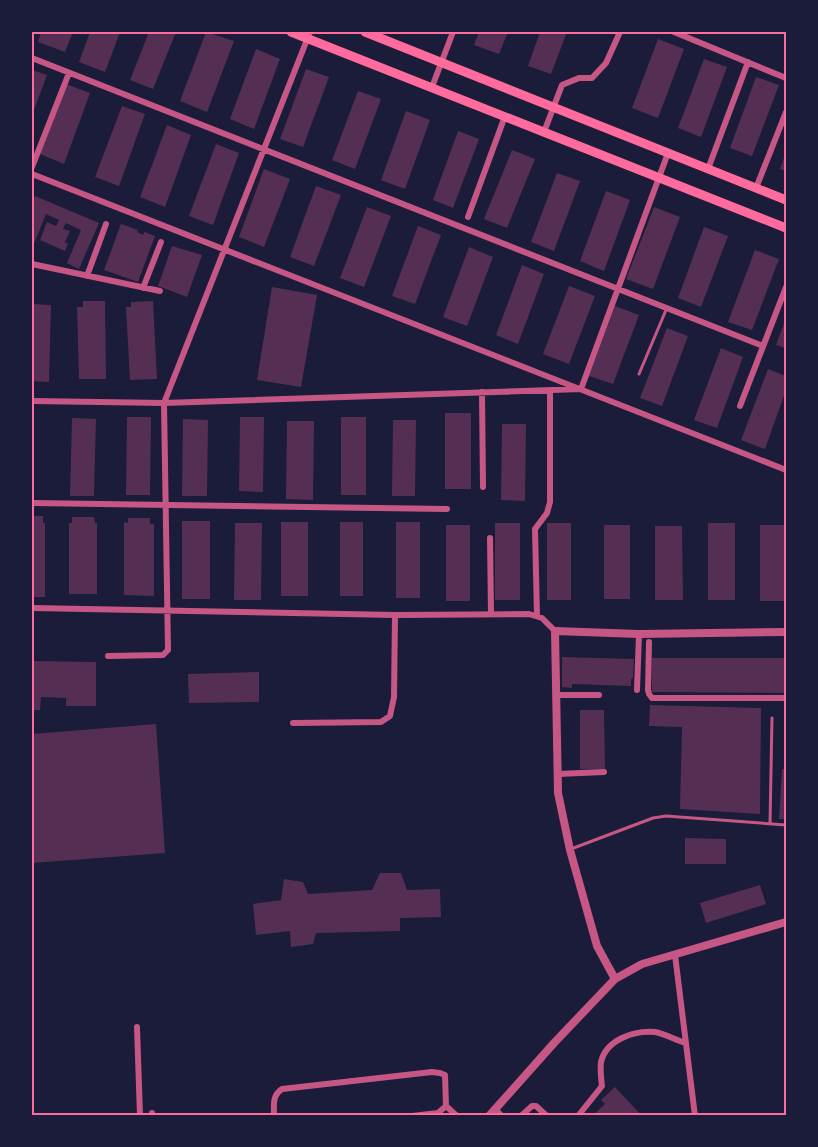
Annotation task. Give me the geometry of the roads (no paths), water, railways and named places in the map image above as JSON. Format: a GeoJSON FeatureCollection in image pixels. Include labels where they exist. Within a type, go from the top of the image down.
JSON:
{"type":"FeatureCollection","features":[{"type":"Feature","properties":{"kind":"main road"},"geometry":{"type":"LineString","coordinates":[[291,32],[308,35],[786,228]]}},
{"type":"Feature","properties":{"kind":"main road"},"geometry":{"type":"LineString","coordinates":[[365,32],[786,200]]}},
{"type":"Feature","properties":{"kind":"street"},"geometry":{"type":"LineString","coordinates":[[432,87],[453,32]]}},
{"type":"Feature","properties":{"kind":"street"},"geometry":{"type":"LineString","coordinates":[[544,132],[562,85],[579,78],[592,78],[606,63],[620,32]]}},
{"type":"Feature","properties":{"kind":"street"},"geometry":{"type":"LineString","coordinates":[[674,32],[786,78]]}},
{"type":"Feature","properties":{"kind":"street"},"geometry":{"type":"LineString","coordinates":[[108,656],[166,653],[168,650],[164,403],[308,35]]}},
{"type":"Feature","properties":{"kind":"street"},"geometry":{"type":"LineString","coordinates":[[32,58],[763,346]]}},
{"type":"Feature","properties":{"kind":"street"},"geometry":{"type":"LineString","coordinates":[[708,169],[748,62]]}},
{"type":"Feature","properties":{"kind":"street"},"geometry":{"type":"LineString","coordinates":[[32,167],[69,73]]}},
{"type":"Feature","properties":{"kind":"street"},"geometry":{"type":"LineString","coordinates":[[756,188],[786,112]]}},
{"type":"Feature","properties":{"kind":"street"},"geometry":{"type":"LineString","coordinates":[[468,218],[505,116]]}},
{"type":"Feature","properties":{"kind":"street"},"geometry":{"type":"LineString","coordinates":[[581,389],[668,153]]}},
{"type":"Feature","properties":{"kind":"street"},"geometry":{"type":"LineString","coordinates":[[32,174],[786,470]]}},
{"type":"Feature","properties":{"kind":"street"},"geometry":{"type":"LineString","coordinates":[[87,276],[106,224]]}},
{"type":"Feature","properties":{"kind":"street"},"geometry":{"type":"LineString","coordinates":[[143,288],[161,242]]}},
{"type":"Feature","properties":{"kind":"street"},"geometry":{"type":"LineString","coordinates":[[32,264],[160,291]]}},
{"type":"Feature","properties":{"kind":"street"},"geometry":{"type":"LineString","coordinates":[[740,406],[786,287]]}},
{"type":"Feature","properties":{"kind":"street"},"geometry":{"type":"LineString","coordinates":[[32,401],[164,403],[581,389]]}},
{"type":"Feature","properties":{"kind":"street"},"geometry":{"type":"LineString","coordinates":[[537,616],[535,529],[547,513],[550,502],[550,390]]}},
{"type":"Feature","properties":{"kind":"street"},"geometry":{"type":"LineString","coordinates":[[482,392],[483,487]]}},
{"type":"Feature","properties":{"kind":"street"},"geometry":{"type":"LineString","coordinates":[[32,503],[447,509]]}},
{"type":"Feature","properties":{"kind":"street"},"geometry":{"type":"LineString","coordinates":[[490,538],[491,614]]}},
{"type":"Feature","properties":{"kind":"street"},"geometry":{"type":"LineString","coordinates":[[32,608],[395,615],[529,614],[542,618],[555,631],[639,634],[786,632]]}},
{"type":"Feature","properties":{"kind":"street"},"geometry":{"type":"LineString","coordinates":[[293,723],[381,722],[390,716],[394,697],[395,615]]}},
{"type":"Feature","properties":{"kind":"street"},"geometry":{"type":"LineString","coordinates":[[555,631],[558,793],[570,849],[597,946],[615,979]]}},
{"type":"Feature","properties":{"kind":"street"},"geometry":{"type":"LineString","coordinates":[[637,690],[639,634]]}},
{"type":"Feature","properties":{"kind":"street"},"geometry":{"type":"LineString","coordinates":[[649,642],[648,690],[652,698],[786,698]]}},
{"type":"Feature","properties":{"kind":"street"},"geometry":{"type":"LineString","coordinates":[[556,695],[599,695]]}},
{"type":"Feature","properties":{"kind":"street"},"geometry":{"type":"LineString","coordinates":[[558,774],[604,772]]}},
{"type":"Feature","properties":{"kind":"street"},"geometry":{"type":"LineString","coordinates":[[502,1116],[492,1112],[615,979],[642,964],[786,922]]}},
{"type":"Feature","properties":{"kind":"street"},"geometry":{"type":"LineString","coordinates":[[675,954],[695,1116]]}},
{"type":"Feature","properties":{"kind":"street"},"geometry":{"type":"LineString","coordinates":[[137,1027],[140,1116]]}},
{"type":"Feature","properties":{"kind":"street"},"geometry":{"type":"LineString","coordinates":[[578,1116],[602,1086],[603,1055],[619,1040],[641,1033],[656,1032],[686,1043]]}},
{"type":"Feature","properties":{"kind":"street"},"geometry":{"type":"LineString","coordinates":[[274,1116],[274,1098],[276,1093],[282,1089],[432,1072],[445,1075],[446,1107],[457,1116]]}},
{"type":"Feature","properties":{"kind":"street"},"geometry":{"type":"LineString","coordinates":[[521,1116],[532,1106],[536,1106],[547,1116]]}},
{"type":"Feature","properties":{"kind":"street"},"geometry":{"type":"LineString","coordinates":[[412,1116],[438,1113],[446,1107]]}},
{"type":"Feature","properties":{"kind":"lane"},"geometry":{"type":"LineString","coordinates":[[639,374],[667,308]]}},
{"type":"Feature","properties":{"kind":"lane"},"geometry":{"type":"LineString","coordinates":[[770,825],[772,718]]}},
{"type":"Feature","properties":{"kind":"lane"},"geometry":{"type":"LineString","coordinates":[[570,849],[666,816],[786,825]]}}]}
